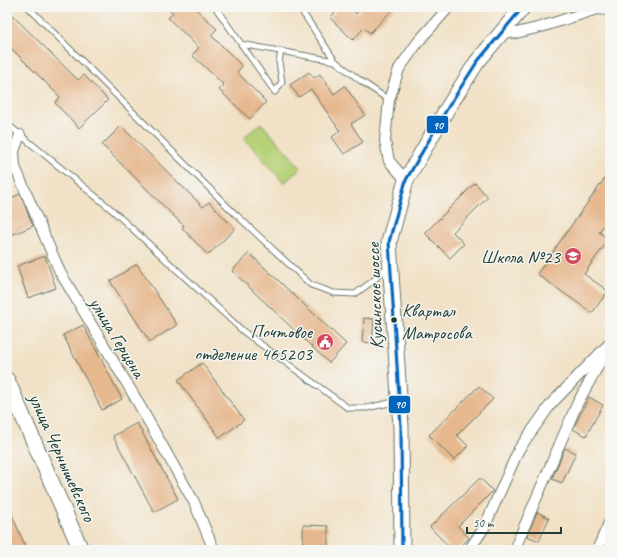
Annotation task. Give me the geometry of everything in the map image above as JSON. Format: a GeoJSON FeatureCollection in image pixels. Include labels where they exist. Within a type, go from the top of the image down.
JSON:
{"type":"FeatureCollection","features":[{"type":"Feature","properties":{"kind":"main road","name":"Кусинское шоссе"},"geometry":{"type":"LineString","coordinates":[[402,550],[401,427],[389,242],[406,180],[451,102],[477,62],[523,7]]}},
{"type":"Feature","properties":{"kind":"main road","name":"улица Чернышевского"},"geometry":{"type":"LineString","coordinates":[[7,380],[81,550]]}},
{"type":"Feature","properties":{"kind":"street"},"geometry":{"type":"LineString","coordinates":[[406,180],[389,161],[385,141],[389,100],[399,69],[418,42],[449,7]]}},
{"type":"Feature","properties":{"kind":"street"},"geometry":{"type":"LineString","coordinates":[[502,31],[516,33],[541,27],[597,9],[610,10]]}},
{"type":"Feature","properties":{"kind":"street","name":"улица Герцена"},"geometry":{"type":"LineString","coordinates":[[20,135],[14,151],[15,167],[60,272],[132,392],[190,495],[214,550]]}},
{"type":"Feature","properties":{"kind":"street"},"geometry":{"type":"LineString","coordinates":[[470,550],[484,528],[519,449],[551,404],[610,344]]}},
{"type":"Feature","properties":{"kind":"street"},"geometry":{"type":"LineString","coordinates":[[516,550],[518,541],[577,404],[610,344]]}},
{"type":"Feature","properties":{"kind":"street"},"geometry":{"type":"LineString","coordinates":[[597,550],[610,521]]}},
{"type":"Feature","properties":{"kind":"lane"},"geometry":{"type":"LineString","coordinates":[[28,7],[229,208],[311,285],[334,293],[355,294],[373,281],[390,264]]}},
{"type":"Feature","properties":{"kind":"lane"},"geometry":{"type":"LineString","coordinates":[[215,7],[275,92],[282,82],[279,62],[281,51]]}},
{"type":"Feature","properties":{"kind":"lane"},"geometry":{"type":"LineString","coordinates":[[299,7],[335,61],[389,100]]}},
{"type":"Feature","properties":{"kind":"lane"},"geometry":{"type":"LineString","coordinates":[[241,44],[335,61]]}},
{"type":"Feature","properties":{"kind":"lane"},"geometry":{"type":"LineString","coordinates":[[7,124],[111,209],[244,332],[348,408],[367,408],[399,401]]}},
{"type":"Feature","properties":{"kind":"green space"},"geometry":{"type":"Polygon","coordinates":[[[261,123],[301,168],[284,183],[244,138],[261,123]]]}},
{"type":"Feature","properties":{"kind":"building"},"geometry":{"type":"Polygon","coordinates":[[[167,7],[194,7],[217,29],[211,35],[242,66],[237,72],[266,102],[250,119],[219,90],[224,85],[192,55],[199,48],[168,18],[173,13],[167,7]]]}},
{"type":"Feature","properties":{"kind":"building"},"geometry":{"type":"Polygon","coordinates":[[[340,7],[350,7],[356,14],[363,7],[395,7],[370,33],[364,28],[353,40],[330,18],[340,7]]]}},
{"type":"Feature","properties":{"kind":"building"},"geometry":{"type":"Polygon","coordinates":[[[7,10],[78,80],[84,75],[108,100],[79,128],[55,103],[60,97],[7,44],[7,10]]]}},
{"type":"Feature","properties":{"kind":"building"},"geometry":{"type":"Polygon","coordinates":[[[309,72],[314,78],[320,74],[334,94],[345,86],[365,115],[351,124],[363,142],[344,154],[332,137],[340,131],[311,89],[299,97],[290,85],[309,72]]]}},
{"type":"Feature","properties":{"kind":"building"},"geometry":{"type":"Polygon","coordinates":[[[121,126],[203,207],[209,202],[235,229],[208,255],[182,228],[184,226],[102,145],[121,126]]]}},
{"type":"Feature","properties":{"kind":"building","name":"Школа №23"},"geometry":{"type":"Polygon","coordinates":[[[610,171],[610,217],[599,232],[609,239],[584,274],[608,291],[592,313],[537,274],[610,171]]]}},
{"type":"Feature","properties":{"kind":"building"},"geometry":{"type":"Polygon","coordinates":[[[475,183],[488,197],[453,232],[464,244],[450,258],[425,233],[475,183]]]}},
{"type":"Feature","properties":{"kind":"building"},"geometry":{"type":"Polygon","coordinates":[[[20,194],[33,226],[7,237],[7,200],[20,194]]]}},
{"type":"Feature","properties":{"kind":"building"},"geometry":{"type":"Polygon","coordinates":[[[249,253],[346,344],[329,363],[232,271],[249,253]]]}},
{"type":"Feature","properties":{"kind":"building"},"geometry":{"type":"Polygon","coordinates":[[[45,256],[56,288],[28,298],[17,266],[45,256]]]}},
{"type":"Feature","properties":{"kind":"building"},"geometry":{"type":"Polygon","coordinates":[[[137,264],[177,325],[150,342],[110,281],[137,264]]]}},
{"type":"Feature","properties":{"kind":"building"},"geometry":{"type":"Polygon","coordinates":[[[364,318],[374,319],[372,343],[362,342],[364,318]]]}},
{"type":"Feature","properties":{"kind":"building"},"geometry":{"type":"Polygon","coordinates":[[[83,325],[122,399],[102,410],[63,335],[83,325]]]}},
{"type":"Feature","properties":{"kind":"building"},"geometry":{"type":"Polygon","coordinates":[[[202,363],[244,420],[220,438],[178,380],[202,363]]]}},
{"type":"Feature","properties":{"kind":"building"},"geometry":{"type":"Polygon","coordinates":[[[479,386],[493,399],[457,435],[468,446],[454,460],[429,435],[479,386]]]}},
{"type":"Feature","properties":{"kind":"building"},"geometry":{"type":"Polygon","coordinates":[[[589,397],[603,405],[586,436],[573,429],[589,397]]]}},
{"type":"Feature","properties":{"kind":"building"},"geometry":{"type":"Polygon","coordinates":[[[137,423],[178,499],[154,512],[113,436],[137,423]]]}},
{"type":"Feature","properties":{"kind":"building"},"geometry":{"type":"Polygon","coordinates":[[[565,448],[576,453],[562,483],[552,479],[565,448]]]}},
{"type":"Feature","properties":{"kind":"building"},"geometry":{"type":"Polygon","coordinates":[[[480,478],[493,491],[458,526],[469,538],[457,550],[452,550],[430,527],[480,478]]]}},
{"type":"Feature","properties":{"kind":"building"},"geometry":{"type":"Polygon","coordinates":[[[7,504],[27,550],[7,550],[7,504]]]}},
{"type":"Feature","properties":{"kind":"building"},"geometry":{"type":"Polygon","coordinates":[[[537,512],[549,518],[539,541],[527,536],[537,512]]]}},
{"type":"Feature","properties":{"kind":"building"},"geometry":{"type":"Polygon","coordinates":[[[303,525],[328,526],[328,550],[303,550],[303,525]]]}},
{"type":"Feature","properties":{"kind":"transit line","name":"90"},"geometry":{"type":"LineString","coordinates":[[402,550],[401,427],[389,242],[406,180],[447,109],[477,62],[523,7]]}},
{"type":"Feature","properties":{"kind":"place","name":"Школа №23"},"geometry":{"type":"Point","coordinates":[573,256]}},
{"type":"Feature","properties":{"kind":"place","name":"Квартал Матросова"},"geometry":{"type":"Point","coordinates":[394,320]}},
{"type":"Feature","properties":{"kind":"place","name":"Почтовое отделение 465203"},"geometry":{"type":"Point","coordinates":[325,342]}}]}
